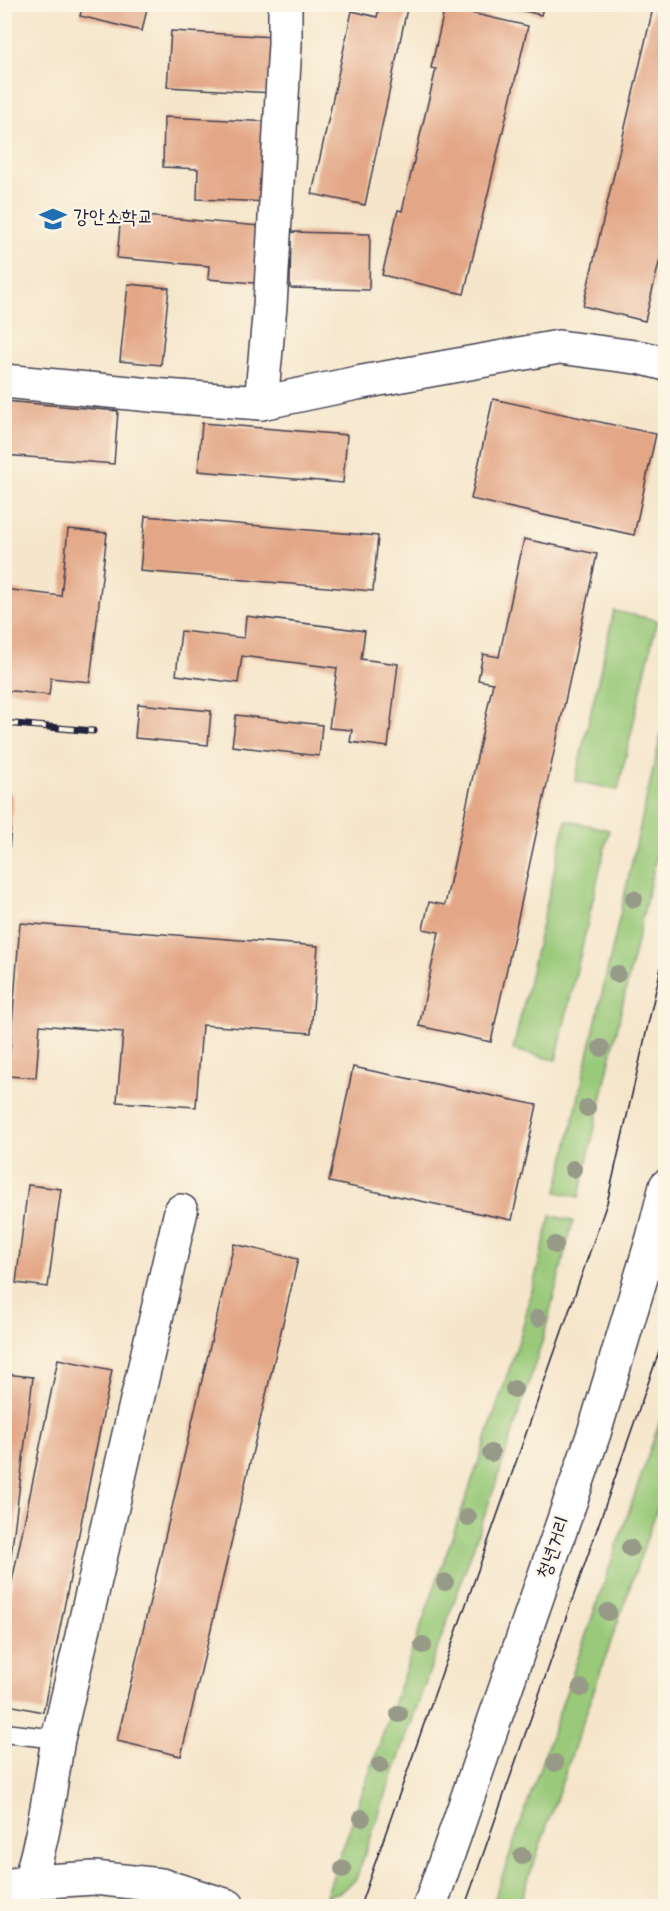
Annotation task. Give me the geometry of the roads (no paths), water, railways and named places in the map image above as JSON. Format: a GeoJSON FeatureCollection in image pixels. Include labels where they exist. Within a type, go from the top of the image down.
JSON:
{"type":"FeatureCollection","features":[{"type":"Feature","properties":{"kind":"street"},"geometry":{"type":"LineString","coordinates":[[261,403],[271,294],[285,44],[285,4]]}},
{"type":"Feature","properties":{"kind":"street"},"geometry":{"type":"LineString","coordinates":[[4,381],[261,403],[357,383],[559,347],[643,358],[666,364]]}},
{"type":"Feature","properties":{"kind":"street","name":"청년거리"},"geometry":{"type":"LineString","coordinates":[[430,1906],[594,1433],[653,1238],[666,1186]]}},
{"type":"Feature","properties":{"kind":"street"},"geometry":{"type":"LineString","coordinates":[[181,1211],[58,1739],[48,1808],[19,1891],[94,1878],[161,1885],[228,1906]]}},
{"type":"Feature","properties":{"kind":"lane"},"geometry":{"type":"LineString","coordinates":[[4,1733],[58,1739]]}},
{"type":"Feature","properties":{"kind":"tram line"},"geometry":{"type":"LineString","coordinates":[[360,1906],[607,1203],[666,946]]}},
{"type":"Feature","properties":{"kind":"tram line"},"geometry":{"type":"LineString","coordinates":[[465,1906],[666,1332]]}},
{"type":"Feature","properties":{"kind":"railway"},"geometry":{"type":"LineString","coordinates":[[4,723],[93,731]]}},
{"type":"Feature","properties":{"kind":"place","name":"강안소학교"},"geometry":{"type":"Point","coordinates":[53,219]}}]}
